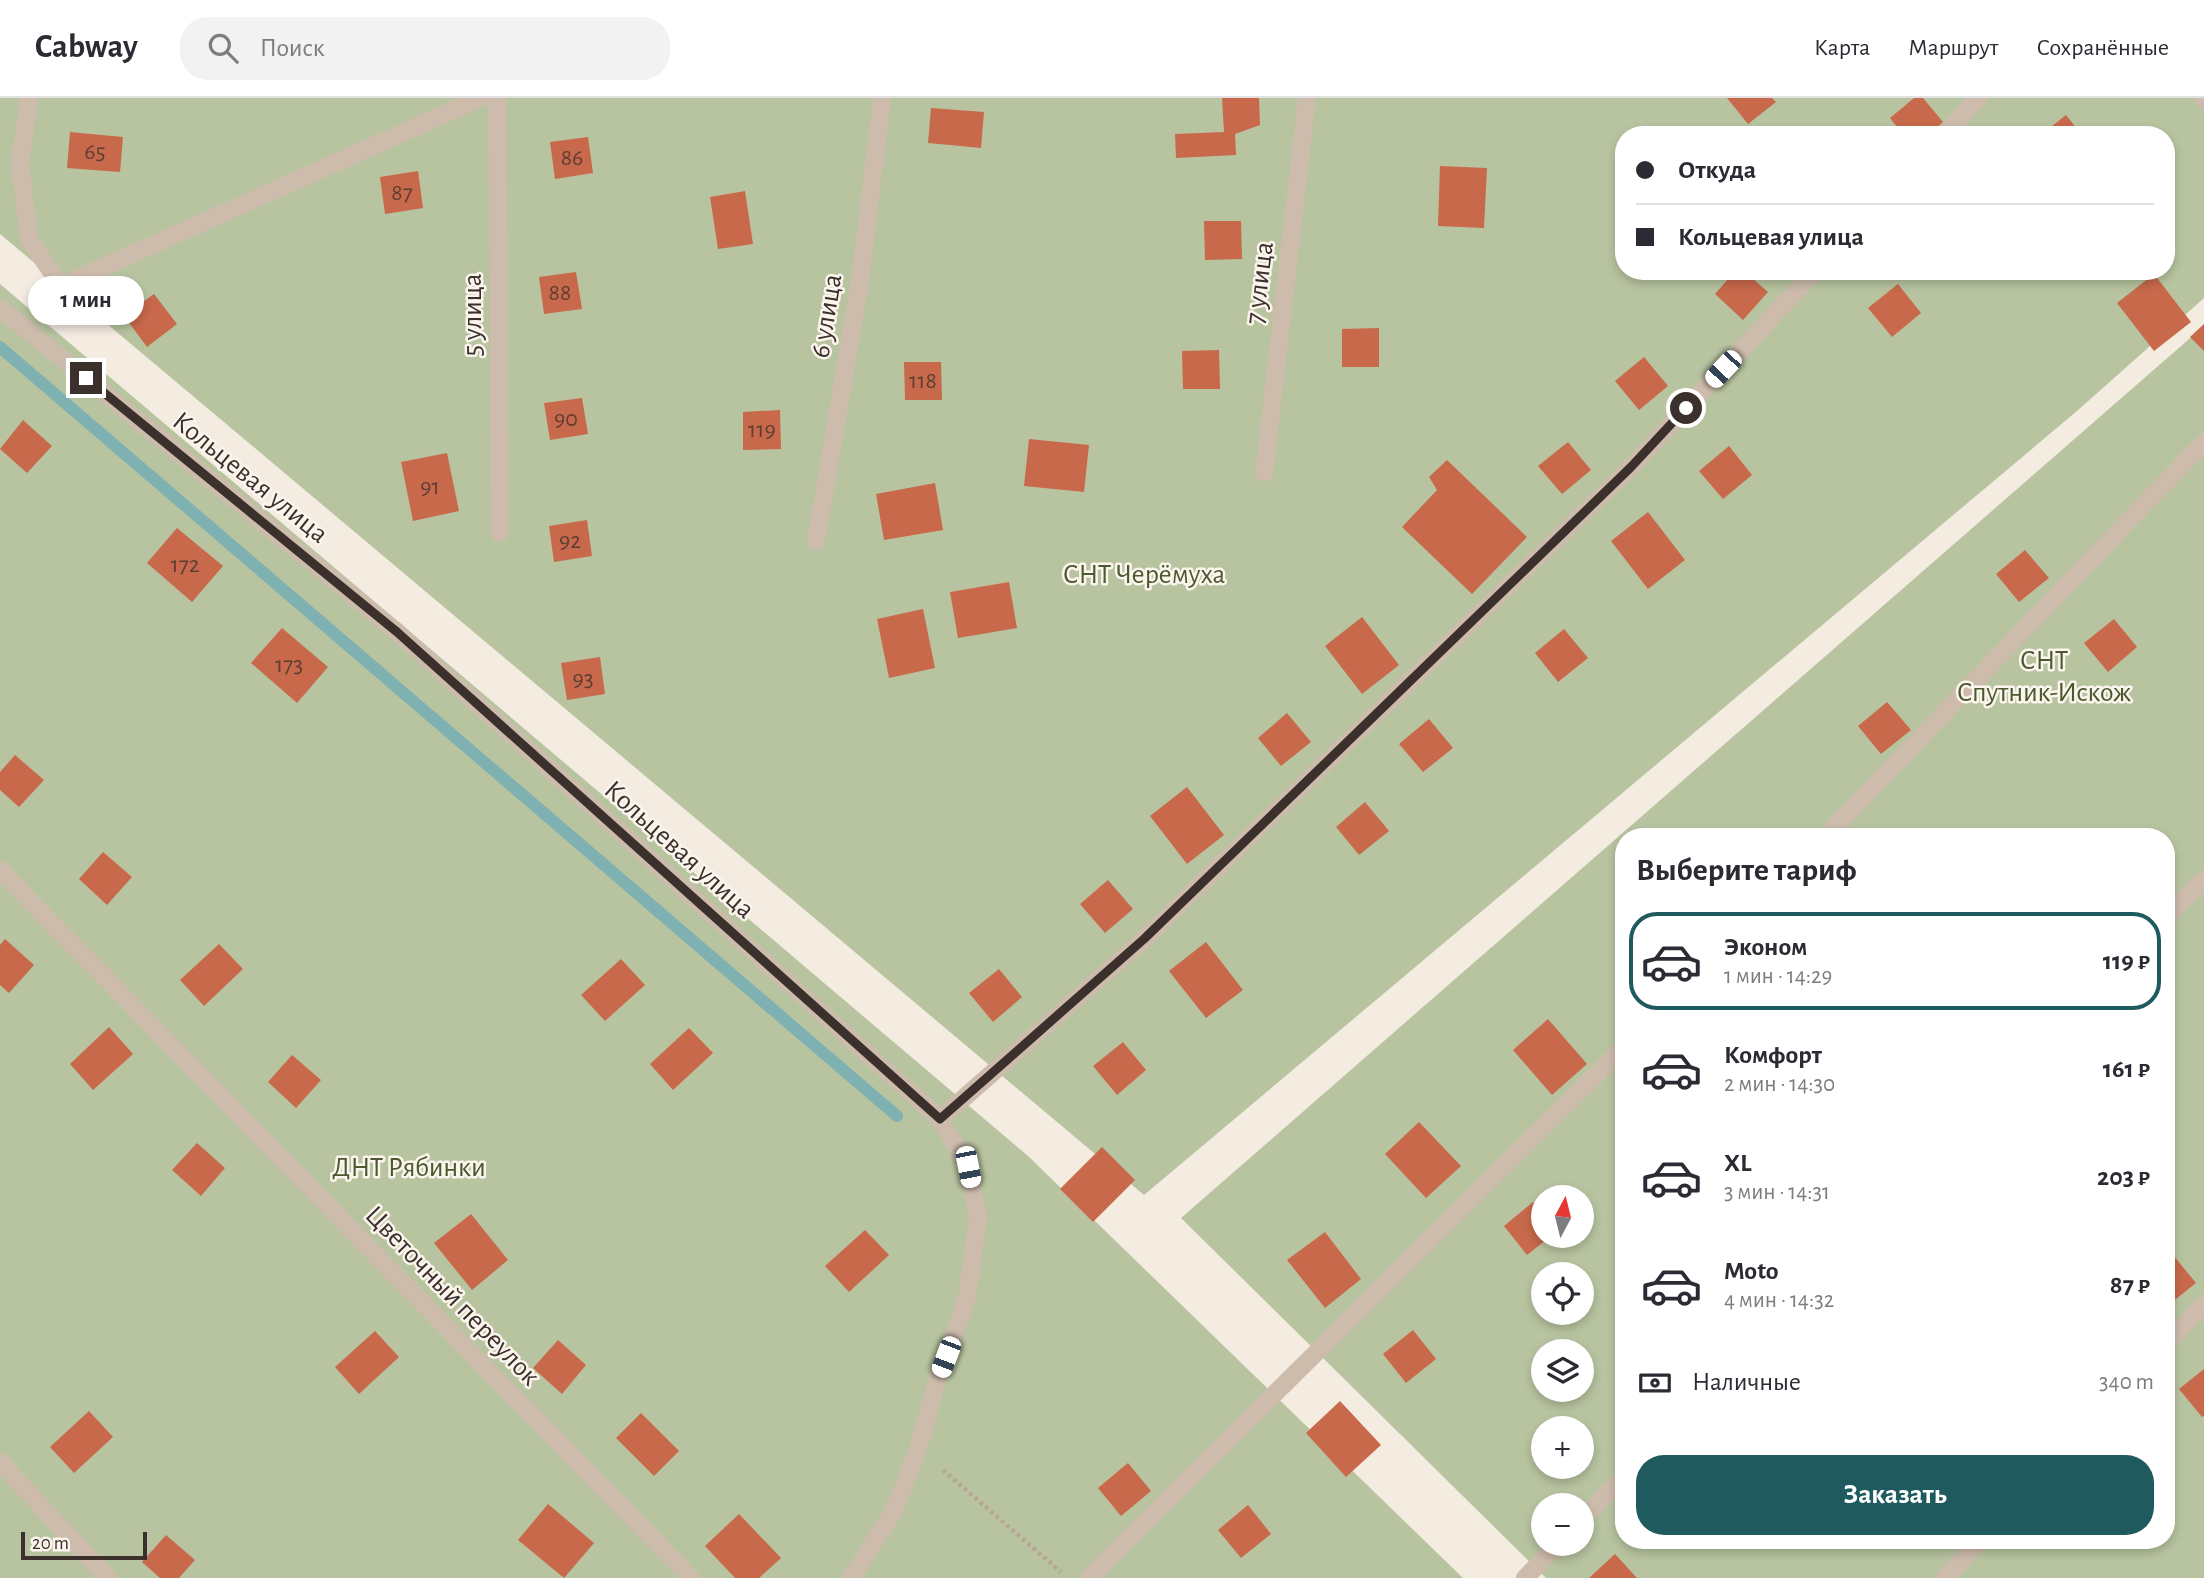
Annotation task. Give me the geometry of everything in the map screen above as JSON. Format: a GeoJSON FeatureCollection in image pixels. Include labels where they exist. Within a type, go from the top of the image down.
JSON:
{"type":"FeatureCollection","features":[{"type":"Feature","properties":{"kind":"street"},"geometry":{"type":"LineString","coordinates":[[29,98],[20,163],[29,239],[61,286],[480,98]]}},
{"type":"Feature","properties":{"kind":"street","name":"5 улица"},"geometry":{"type":"LineString","coordinates":[[497,98],[500,533]]}},
{"type":"Feature","properties":{"kind":"street","name":"6 улица"},"geometry":{"type":"LineString","coordinates":[[816,541],[860,281],[882,98]]}},
{"type":"Feature","properties":{"kind":"street","name":"7 улица"},"geometry":{"type":"LineString","coordinates":[[1264,473],[1307,98]]}},
{"type":"Feature","properties":{"kind":"street"},"geometry":{"type":"LineString","coordinates":[[1952,126],[1978,98]]}},
{"type":"Feature","properties":{"kind":"street"},"geometry":{"type":"LineString","coordinates":[[940,1119],[1184,901],[1631,467],[1807,280]]}},
{"type":"Feature","properties":{"kind":"street","name":"Кольцевая улица"},"geometry":{"type":"LineString","coordinates":[[0,308],[397,632],[940,1119],[968,1167],[978,1217],[967,1298],[937,1380],[918,1449],[894,1511],[851,1578]]}},
{"type":"Feature","properties":{"kind":"street"},"geometry":{"type":"LineString","coordinates":[[1834,828],[2204,442]]}},
{"type":"Feature","properties":{"kind":"street","name":"Цветочный переулок"},"geometry":{"type":"LineString","coordinates":[[0,870],[691,1578]]}},
{"type":"Feature","properties":{"kind":"street"},"geometry":{"type":"LineString","coordinates":[[2175,909],[2204,879]]}},
{"type":"Feature","properties":{"kind":"street"},"geometry":{"type":"LineString","coordinates":[[1089,1578],[1615,1056]]}},
{"type":"Feature","properties":{"kind":"street"},"geometry":{"type":"LineString","coordinates":[[2175,1335],[2204,1304]]}},
{"type":"Feature","properties":{"kind":"street"},"geometry":{"type":"LineString","coordinates":[[0,1462],[108,1578]]}},
{"type":"Feature","properties":{"kind":"street"},"geometry":{"type":"LineString","coordinates":[[1594,1507],[1615,1485]]}},
{"type":"Feature","properties":{"kind":"street"},"geometry":{"type":"LineString","coordinates":[[1945,1578],[1972,1549]]}},
{"type":"Feature","properties":{"kind":"street"},"geometry":{"type":"LineString","coordinates":[[1525,1578],[1546,1556]]}},
{"type":"Feature","properties":{"kind":"path"},"geometry":{"type":"LineString","coordinates":[[918,1449],[1068,1578]]}},
{"type":"Feature","properties":{"kind":"green space","name":"СНТ Черёмуха"},"geometry":{"type":"Polygon","coordinates":[[[0,98],[2204,98],[2204,298],[2077,411],[1144,1195],[0,234],[0,98]]]}},
{"type":"Feature","properties":{"kind":"green space","name":"ДНТ Рябинки"},"geometry":{"type":"Polygon","coordinates":[[[0,284],[1028,1156],[1463,1578],[0,1578],[0,284]]]}},
{"type":"Feature","properties":{"kind":"green space","name":"СНТ Спутник-Искож"},"geometry":{"type":"Polygon","coordinates":[[[2204,326],[2204,1578],[1546,1578],[1181,1218],[1615,840],[1615,1549],[2175,1549],[2175,828],[1628,828],[2204,326]]]}},
{"type":"Feature","properties":{"kind":"building"},"geometry":{"type":"Polygon","coordinates":[[[1222,98],[1259,98],[1260,125],[1235,134],[1236,155],[1176,158],[1175,134],[1224,132],[1222,98]]]}},
{"type":"Feature","properties":{"kind":"building"},"geometry":{"type":"Polygon","coordinates":[[[1727,98],[1772,98],[1776,102],[1748,124],[1727,98]]]}},
{"type":"Feature","properties":{"kind":"building"},"geometry":{"type":"Polygon","coordinates":[[[1914,98],[1923,98],[1943,122],[1938,126],[1896,126],[1890,118],[1914,98]]]}},
{"type":"Feature","properties":{"kind":"building"},"geometry":{"type":"Polygon","coordinates":[[[931,108],[984,112],[981,148],[928,143],[931,108]]]}},
{"type":"Feature","properties":{"kind":"building"},"geometry":{"type":"Polygon","coordinates":[[[2066,115],[2075,126],[2052,126],[2066,115]]]}},
{"type":"Feature","properties":{"kind":"building"},"geometry":{"type":"Polygon","coordinates":[[[70,132],[123,137],[120,172],[67,168],[70,132]]]}},
{"type":"Feature","properties":{"kind":"building"},"geometry":{"type":"Polygon","coordinates":[[[588,137],[593,173],[555,179],[550,142],[588,137]]]}},
{"type":"Feature","properties":{"kind":"building"},"geometry":{"type":"Polygon","coordinates":[[[1440,166],[1487,168],[1484,228],[1438,226],[1440,166]]]}},
{"type":"Feature","properties":{"kind":"building"},"geometry":{"type":"Polygon","coordinates":[[[418,171],[423,208],[385,214],[380,177],[418,171]]]}},
{"type":"Feature","properties":{"kind":"building"},"geometry":{"type":"Polygon","coordinates":[[[745,191],[753,244],[718,249],[710,197],[745,191]]]}},
{"type":"Feature","properties":{"kind":"building"},"geometry":{"type":"Polygon","coordinates":[[[1204,221],[1241,221],[1242,259],[1205,260],[1204,221]]]}},
{"type":"Feature","properties":{"kind":"building"},"geometry":{"type":"Polygon","coordinates":[[[576,272],[582,309],[544,314],[539,277],[576,272]]]}},
{"type":"Feature","properties":{"kind":"building"},"geometry":{"type":"Polygon","coordinates":[[[1727,280],[1754,280],[1768,292],[1743,320],[1715,294],[1727,280]]]}},
{"type":"Feature","properties":{"kind":"building"},"geometry":{"type":"Polygon","coordinates":[[[2146,280],[2159,280],[2191,322],[2154,351],[2117,303],[2146,280]]]}},
{"type":"Feature","properties":{"kind":"building"},"geometry":{"type":"Polygon","coordinates":[[[1898,284],[1921,313],[1892,337],[1868,308],[1898,284]]]}},
{"type":"Feature","properties":{"kind":"building"},"geometry":{"type":"Polygon","coordinates":[[[154,294],[177,324],[147,347],[124,316],[154,294]]]}},
{"type":"Feature","properties":{"kind":"building"},"geometry":{"type":"Polygon","coordinates":[[[2204,324],[2204,351],[2190,337],[2204,324]]]}},
{"type":"Feature","properties":{"kind":"building"},"geometry":{"type":"Polygon","coordinates":[[[1379,328],[1379,367],[1342,367],[1342,329],[1379,328]]]}},
{"type":"Feature","properties":{"kind":"building"},"geometry":{"type":"Polygon","coordinates":[[[1219,350],[1220,389],[1183,389],[1182,351],[1219,350]]]}},
{"type":"Feature","properties":{"kind":"building"},"geometry":{"type":"Polygon","coordinates":[[[1644,357],[1668,386],[1639,410],[1615,381],[1644,357]]]}},
{"type":"Feature","properties":{"kind":"building"},"geometry":{"type":"Polygon","coordinates":[[[904,362],[941,362],[942,400],[905,400],[904,362]]]}},
{"type":"Feature","properties":{"kind":"building"},"geometry":{"type":"Polygon","coordinates":[[[582,398],[588,434],[550,440],[544,403],[582,398]]]}},
{"type":"Feature","properties":{"kind":"building"},"geometry":{"type":"Polygon","coordinates":[[[780,410],[781,449],[743,450],[743,412],[780,410]]]}},
{"type":"Feature","properties":{"kind":"building"},"geometry":{"type":"Polygon","coordinates":[[[23,420],[52,446],[27,473],[0,449],[23,420]]]}},
{"type":"Feature","properties":{"kind":"building"},"geometry":{"type":"Polygon","coordinates":[[[1029,439],[1089,445],[1084,492],[1024,486],[1029,439]]]}},
{"type":"Feature","properties":{"kind":"building"},"geometry":{"type":"Polygon","coordinates":[[[1568,442],[1591,470],[1562,494],[1538,466],[1568,442]]]}},
{"type":"Feature","properties":{"kind":"building"},"geometry":{"type":"Polygon","coordinates":[[[1729,446],[1752,475],[1723,499],[1699,471],[1729,446]]]}},
{"type":"Feature","properties":{"kind":"building"},"geometry":{"type":"Polygon","coordinates":[[[447,453],[459,511],[413,521],[401,462],[447,453]]]}},
{"type":"Feature","properties":{"kind":"building"},"geometry":{"type":"Polygon","coordinates":[[[1447,460],[1527,537],[1472,594],[1402,527],[1437,490],[1429,477],[1447,460]]]}},
{"type":"Feature","properties":{"kind":"building"},"geometry":{"type":"Polygon","coordinates":[[[935,483],[943,530],[884,540],[876,494],[935,483]]]}},
{"type":"Feature","properties":{"kind":"building"},"geometry":{"type":"Polygon","coordinates":[[[1648,512],[1685,560],[1648,589],[1611,541],[1648,512]]]}},
{"type":"Feature","properties":{"kind":"building"},"geometry":{"type":"Polygon","coordinates":[[[587,520],[592,556],[554,562],[549,526],[587,520]]]}},
{"type":"Feature","properties":{"kind":"building"},"geometry":{"type":"Polygon","coordinates":[[[177,528],[223,566],[192,602],[147,563],[177,528]]]}},
{"type":"Feature","properties":{"kind":"building"},"geometry":{"type":"Polygon","coordinates":[[[2025,550],[2049,578],[2019,602],[1996,574],[2025,550]]]}},
{"type":"Feature","properties":{"kind":"building"},"geometry":{"type":"Polygon","coordinates":[[[1009,582],[1017,628],[958,638],[950,592],[1009,582]]]}},
{"type":"Feature","properties":{"kind":"building"},"geometry":{"type":"Polygon","coordinates":[[[923,609],[935,668],[889,678],[877,619],[923,609]]]}},
{"type":"Feature","properties":{"kind":"building"},"geometry":{"type":"Polygon","coordinates":[[[1362,617],[1399,665],[1362,694],[1325,646],[1362,617]]]}},
{"type":"Feature","properties":{"kind":"building"},"geometry":{"type":"Polygon","coordinates":[[[2114,619],[2137,647],[2108,672],[2084,643],[2114,619]]]}},
{"type":"Feature","properties":{"kind":"building"},"geometry":{"type":"Polygon","coordinates":[[[282,628],[328,667],[297,703],[251,663],[282,628]]]}},
{"type":"Feature","properties":{"kind":"building"},"geometry":{"type":"Polygon","coordinates":[[[1564,629],[1588,658],[1558,682],[1535,653],[1564,629]]]}},
{"type":"Feature","properties":{"kind":"building"},"geometry":{"type":"Polygon","coordinates":[[[600,657],[605,694],[567,700],[561,663],[600,657]]]}},
{"type":"Feature","properties":{"kind":"building"},"geometry":{"type":"Polygon","coordinates":[[[1887,702],[1911,730],[1881,754],[1858,726],[1887,702]]]}},
{"type":"Feature","properties":{"kind":"building"},"geometry":{"type":"Polygon","coordinates":[[[1287,713],[1311,742],[1281,766],[1258,738],[1287,713]]]}},
{"type":"Feature","properties":{"kind":"building"},"geometry":{"type":"Polygon","coordinates":[[[1429,719],[1453,748],[1423,772],[1399,744],[1429,719]]]}},
{"type":"Feature","properties":{"kind":"building"},"geometry":{"type":"Polygon","coordinates":[[[15,755],[44,780],[19,807],[0,790],[0,772],[15,755]]]}},
{"type":"Feature","properties":{"kind":"building"},"geometry":{"type":"Polygon","coordinates":[[[1187,787],[1224,835],[1187,864],[1150,816],[1187,787]]]}},
{"type":"Feature","properties":{"kind":"building"},"geometry":{"type":"Polygon","coordinates":[[[1365,802],[1389,831],[1359,855],[1336,827],[1365,802]]]}},
{"type":"Feature","properties":{"kind":"building"},"geometry":{"type":"Polygon","coordinates":[[[103,852],[132,877],[107,905],[79,879],[103,852]]]}},
{"type":"Feature","properties":{"kind":"building"},"geometry":{"type":"Polygon","coordinates":[[[1108,880],[1133,909],[1105,933],[1080,904],[1108,880]]]}},
{"type":"Feature","properties":{"kind":"building"},"geometry":{"type":"Polygon","coordinates":[[[5,939],[34,965],[9,993],[0,985],[0,945],[5,939]]]}},
{"type":"Feature","properties":{"kind":"building"},"geometry":{"type":"Polygon","coordinates":[[[1206,942],[1243,990],[1206,1018],[1169,971],[1206,942]]]}},
{"type":"Feature","properties":{"kind":"building"},"geometry":{"type":"Polygon","coordinates":[[[219,944],[243,969],[204,1006],[180,980],[219,944]]]}},
{"type":"Feature","properties":{"kind":"building"},"geometry":{"type":"Polygon","coordinates":[[[621,959],[645,985],[605,1021],[581,995],[621,959]]]}},
{"type":"Feature","properties":{"kind":"building"},"geometry":{"type":"Polygon","coordinates":[[[999,969],[1022,997],[993,1022],[969,993],[999,969]]]}},
{"type":"Feature","properties":{"kind":"building"},"geometry":{"type":"Polygon","coordinates":[[[1548,1019],[1587,1064],[1552,1095],[1513,1050],[1548,1019]]]}},
{"type":"Feature","properties":{"kind":"building"},"geometry":{"type":"Polygon","coordinates":[[[109,1027],[133,1054],[93,1090],[70,1064],[109,1027]]]}},
{"type":"Feature","properties":{"kind":"building"},"geometry":{"type":"Polygon","coordinates":[[[689,1028],[713,1053],[673,1090],[650,1064],[689,1028]]]}},
{"type":"Feature","properties":{"kind":"building"},"geometry":{"type":"Polygon","coordinates":[[[1123,1042],[1146,1070],[1117,1095],[1093,1066],[1123,1042]]]}},
{"type":"Feature","properties":{"kind":"building"},"geometry":{"type":"Polygon","coordinates":[[[292,1055],[321,1080],[296,1108],[268,1082],[292,1055]]]}},
{"type":"Feature","properties":{"kind":"building"},"geometry":{"type":"Polygon","coordinates":[[[1419,1122],[1461,1166],[1426,1198],[1385,1154],[1419,1122]]]}},
{"type":"Feature","properties":{"kind":"building"},"geometry":{"type":"Polygon","coordinates":[[[197,1143],[225,1168],[201,1196],[172,1170],[197,1143]]]}},
{"type":"Feature","properties":{"kind":"building"},"geometry":{"type":"Polygon","coordinates":[[[1102,1147],[1135,1180],[1093,1222],[1060,1189],[1102,1147]]]}},
{"type":"Feature","properties":{"kind":"building"},"geometry":{"type":"Polygon","coordinates":[[[1531,1204],[1531,1248],[1536,1248],[1527,1255],[1504,1226],[1531,1204]]]}},
{"type":"Feature","properties":{"kind":"building"},"geometry":{"type":"Polygon","coordinates":[[[471,1214],[508,1260],[472,1290],[434,1243],[471,1214]]]}},
{"type":"Feature","properties":{"kind":"building"},"geometry":{"type":"Polygon","coordinates":[[[865,1230],[889,1255],[849,1292],[825,1266],[865,1230]]]}},
{"type":"Feature","properties":{"kind":"building"},"geometry":{"type":"Polygon","coordinates":[[[1325,1232],[1361,1279],[1325,1308],[1287,1260],[1325,1232]]]}},
{"type":"Feature","properties":{"kind":"building"},"geometry":{"type":"Polygon","coordinates":[[[2175,1257],[2196,1283],[2175,1300],[2175,1257]]]}},
{"type":"Feature","properties":{"kind":"building"},"geometry":{"type":"Polygon","coordinates":[[[1413,1330],[1436,1359],[1406,1383],[1383,1354],[1413,1330]]]}},
{"type":"Feature","properties":{"kind":"building"},"geometry":{"type":"Polygon","coordinates":[[[375,1331],[399,1357],[359,1394],[335,1367],[375,1331]]]}},
{"type":"Feature","properties":{"kind":"building"},"geometry":{"type":"Polygon","coordinates":[[[558,1340],[586,1365],[562,1394],[533,1368],[558,1340]]]}},
{"type":"Feature","properties":{"kind":"building"},"geometry":{"type":"Polygon","coordinates":[[[2204,1369],[2204,1416],[2202,1417],[2179,1389],[2204,1369]]]}},
{"type":"Feature","properties":{"kind":"building"},"geometry":{"type":"Polygon","coordinates":[[[1340,1401],[1381,1445],[1346,1477],[1306,1433],[1340,1401]]]}},
{"type":"Feature","properties":{"kind":"building"},"geometry":{"type":"Polygon","coordinates":[[[89,1411],[113,1437],[74,1473],[50,1447],[89,1411]]]}},
{"type":"Feature","properties":{"kind":"building"},"geometry":{"type":"Polygon","coordinates":[[[641,1413],[679,1451],[654,1476],[616,1438],[641,1413]]]}},
{"type":"Feature","properties":{"kind":"building"},"geometry":{"type":"Polygon","coordinates":[[[1128,1463],[1151,1491],[1121,1516],[1098,1488],[1128,1463]]]}},
{"type":"Feature","properties":{"kind":"building"},"geometry":{"type":"Polygon","coordinates":[[[548,1504],[594,1543],[564,1578],[518,1540],[548,1504]]]}},
{"type":"Feature","properties":{"kind":"building"},"geometry":{"type":"Polygon","coordinates":[[[1248,1505],[1271,1534],[1241,1558],[1218,1530],[1248,1505]]]}},
{"type":"Feature","properties":{"kind":"building"},"geometry":{"type":"Polygon","coordinates":[[[739,1514],[781,1558],[759,1578],[735,1578],[705,1546],[739,1514]]]}},
{"type":"Feature","properties":{"kind":"building"},"geometry":{"type":"Polygon","coordinates":[[[166,1535],[195,1560],[179,1578],[160,1578],[142,1562],[166,1535]]]}},
{"type":"Feature","properties":{"kind":"building"},"geometry":{"type":"Polygon","coordinates":[[[1615,1554],[1637,1578],[1589,1578],[1615,1554]]]}},
{"type":"Feature","properties":{"kind":"waterway"},"geometry":{"type":"LineString","coordinates":[[0,347],[897,1116]]}},
{"type":"Feature","properties":{"kind":"route"},"geometry":{"type":"LineString","coordinates":[[86,378],[397,632],[940,1119],[1144,939],[1631,467],[1686,408]]}}]}
